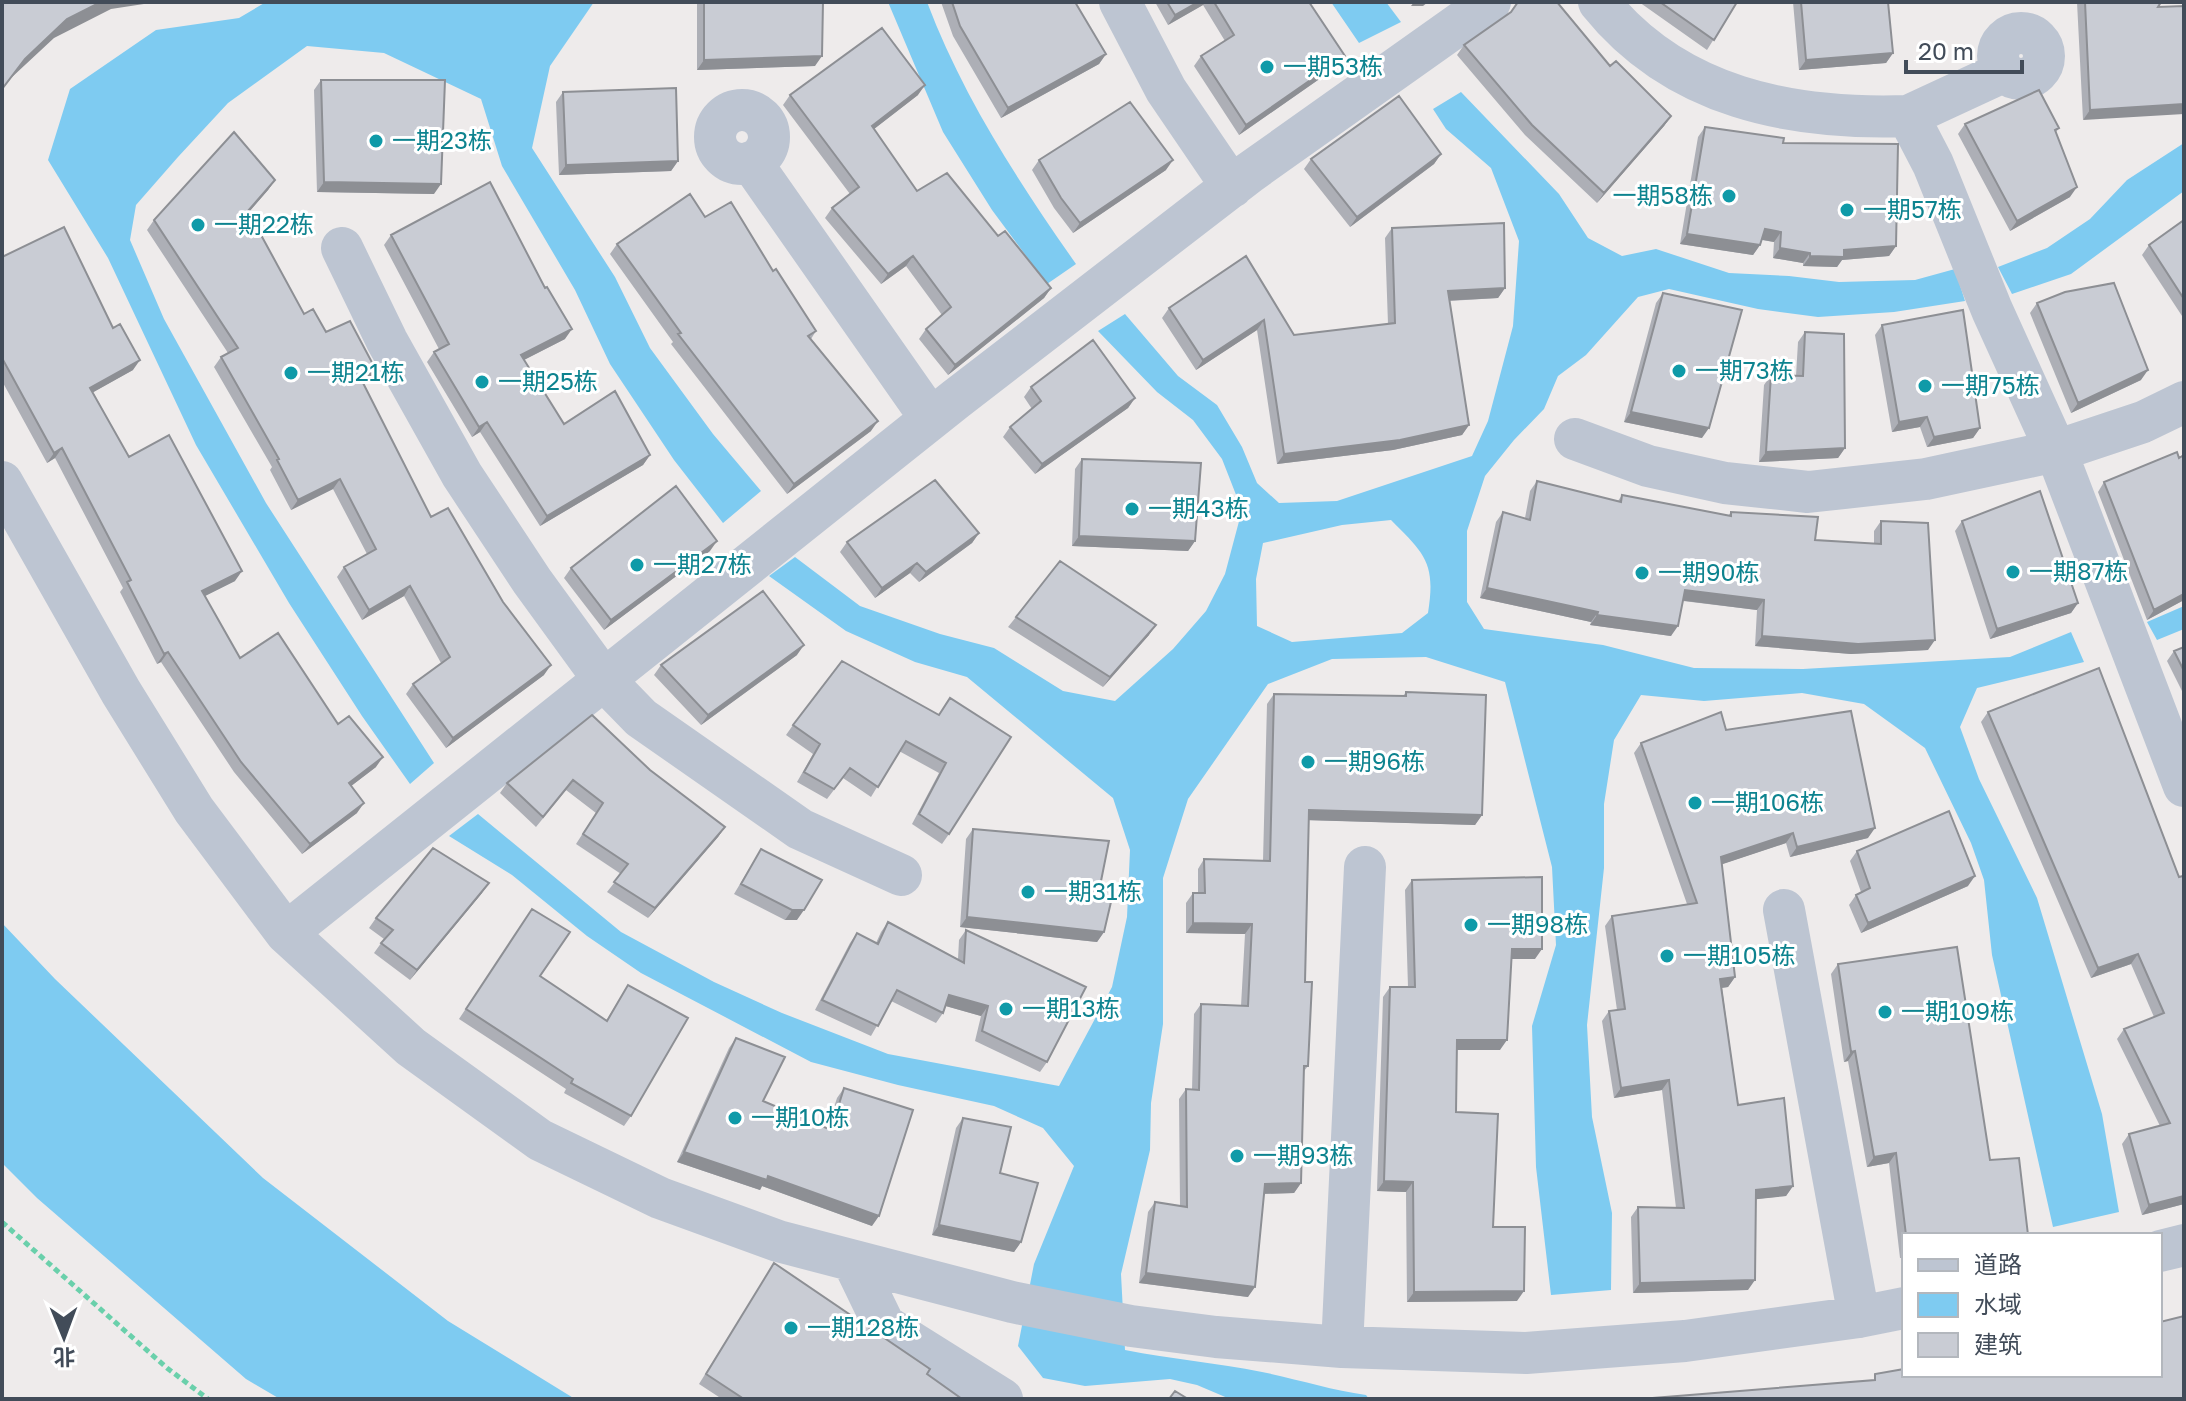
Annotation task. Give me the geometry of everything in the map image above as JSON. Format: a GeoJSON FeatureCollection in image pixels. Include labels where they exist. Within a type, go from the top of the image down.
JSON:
{"type":"FeatureCollection","features":[{"type":"Feature","properties":{"kind":"street"},"geometry":{"type":"LineString","coordinates":[[1120,2],[1166,90],[1232,187]]}},
{"type":"Feature","properties":{"kind":"street"},"geometry":{"type":"LineString","coordinates":[[286,933],[931,419],[1232,187],[1490,2]]}},
{"type":"Feature","properties":{"kind":"street"},"geometry":{"type":"LineString","coordinates":[[1599,2],[1618,26],[1686,75],[1727,94],[1788,109],[1860,118],[1908,116],[2003,72]]}},
{"type":"Feature","properties":{"kind":"street"},"geometry":{"type":"LineString","coordinates":[[1908,116],[1933,164],[1992,310],[2056,451],[2184,786]]}},
{"type":"Feature","properties":{"kind":"street"},"geometry":{"type":"LineString","coordinates":[[751,162],[931,419]]}},
{"type":"Feature","properties":{"kind":"street"},"geometry":{"type":"LineString","coordinates":[[342,248],[387,341],[462,475],[532,581],[604,680],[641,718],[800,829],[901,875]]}},
{"type":"Feature","properties":{"kind":"street"},"geometry":{"type":"LineString","coordinates":[[1575,439],[1648,466],[1725,483],[1808,492],[1926,479],[2056,451],[2143,422],[2184,402]]}},
{"type":"Feature","properties":{"kind":"street"},"geometry":{"type":"LineString","coordinates":[[2,482],[121,692],[194,810],[286,933],[411,1047],[540,1140],[660,1198],[778,1241],[1012,1302],[1131,1326],[1216,1337],[1342,1347],[1526,1353],[1685,1341],[1902,1308]]}},
{"type":"Feature","properties":{"kind":"street"},"geometry":{"type":"LineString","coordinates":[[1342,1347],[1365,867]]}},
{"type":"Feature","properties":{"kind":"street"},"geometry":{"type":"LineString","coordinates":[[1784,910],[1859,1317]]}},
{"type":"Feature","properties":{"kind":"street"},"geometry":{"type":"LineString","coordinates":[[2162,1250],[2184,1245]]}},
{"type":"Feature","properties":{"kind":"street"},"geometry":{"type":"LineString","coordinates":[[853,1261],[884,1325],[1002,1399]]}},
{"type":"Feature","properties":{"kind":"path"},"geometry":{"type":"LineString","coordinates":[[2,1222],[167,1368],[208,1399]]}},
{"type":"Feature","properties":{"kind":"water"},"geometry":{"type":"Polygon","coordinates":[[[266,2],[594,2],[550,66],[532,148],[615,277],[650,348],[713,434],[761,491],[723,523],[674,460],[610,364],[575,290],[502,166],[481,99],[384,53],[307,46],[228,103],[136,205],[130,240],[164,319],[266,503],[434,763],[410,784],[289,603],[196,445],[108,258],[48,160],[70,89],[156,30],[239,18],[266,2]]]}},
{"type":"Feature","properties":{"kind":"water"},"geometry":{"type":"Polygon","coordinates":[[[888,2],[927,2],[957,71],[993,138],[1076,264],[1047,284],[992,210],[943,132],[888,2]]]}},
{"type":"Feature","properties":{"kind":"water"},"geometry":{"type":"Polygon","coordinates":[[[1331,2],[1386,2],[1401,22],[1359,43],[1331,2]]]}},
{"type":"Feature","properties":{"kind":"water"},"geometry":{"type":"Polygon","coordinates":[[[1461,92],[1559,194],[1588,238],[1622,256],[1656,249],[1729,273],[1839,282],[1915,280],[1955,269],[1965,301],[1894,312],[1818,317],[1758,309],[1669,289],[1638,297],[1586,355],[1558,376],[1544,409],[1485,476],[1467,531],[1467,602],[1484,629],[1603,645],[1694,668],[1803,669],[2010,657],[2071,632],[2084,662],[1977,688],[1960,727],[1979,779],[2037,898],[2102,1114],[2119,1212],[2053,1227],[1992,955],[1984,880],[1971,843],[1925,748],[1864,704],[1802,693],[1704,701],[1641,695],[1614,740],[1604,804],[1604,868],[1587,1025],[1592,1117],[1612,1213],[1611,1290],[1551,1295],[1536,1167],[1532,1026],[1556,945],[1552,867],[1505,682],[1426,657],[1332,659],[1268,684],[1188,799],[1163,878],[1163,1024],[1151,1103],[1150,1150],[1121,1274],[1125,1350],[1262,1372],[1366,1395],[1369,1399],[1230,1399],[1197,1385],[1170,1379],[1085,1386],[1043,1378],[1018,1346],[1034,1264],[1074,1166],[1043,1128],[994,1106],[811,1062],[641,973],[587,936],[512,875],[449,836],[478,814],[621,932],[714,982],[782,1013],[888,1054],[1059,1086],[1112,987],[1127,917],[1130,850],[1113,798],[967,677],[915,662],[846,631],[769,576],[795,557],[860,606],[940,634],[994,648],[1063,691],[1115,701],[1173,649],[1206,611],[1225,574],[1242,510],[1222,459],[1193,420],[1157,392],[1098,331],[1125,314],[1178,376],[1217,405],[1242,447],[1257,483],[1279,503],[1337,501],[1472,456],[1488,421],[1513,326],[1519,241],[1491,168],[1446,129],[1433,109],[1461,92]],[[1391,520],[1342,525],[1263,543],[1256,579],[1257,626],[1292,642],[1402,633],[1428,613],[1430,596],[1429,571],[1425,560],[1391,520]]]}},
{"type":"Feature","properties":{"kind":"water"},"geometry":{"type":"Polygon","coordinates":[[[2184,143],[2184,191],[2071,274],[2012,294],[1998,267],[2047,248],[2090,219],[2127,180],[2184,143]]]}},
{"type":"Feature","properties":{"kind":"water"},"geometry":{"type":"Polygon","coordinates":[[[2184,606],[2184,629],[2157,640],[2147,622],[2184,606]]]}},
{"type":"Feature","properties":{"kind":"water"},"geometry":{"type":"Polygon","coordinates":[[[2,923],[55,979],[263,1178],[448,1321],[575,1399],[280,1399],[246,1379],[37,1198],[2,1163],[2,923]]]}},
{"type":"Feature","properties":{"kind":"building"},"geometry":{"type":"Polygon","coordinates":[[[2,2],[101,2],[67,19],[25,59],[2,89],[2,2]]]}},
{"type":"Feature","properties":{"kind":"building"},"geometry":{"type":"Polygon","coordinates":[[[704,2],[823,2],[822,56],[704,60],[704,2]]]}},
{"type":"Feature","properties":{"kind":"building"},"geometry":{"type":"Polygon","coordinates":[[[952,2],[1075,2],[1106,54],[1008,108],[960,26],[952,2]]]}},
{"type":"Feature","properties":{"kind":"building"},"geometry":{"type":"Polygon","coordinates":[[[1167,2],[1198,2],[1175,15],[1167,2]]]}},
{"type":"Feature","properties":{"kind":"building","name":"一期53栋"},"geometry":{"type":"Polygon","coordinates":[[[1214,2],[1309,2],[1345,56],[1246,125],[1201,56],[1234,35],[1214,2]]]}},
{"type":"Feature","properties":{"kind":"building"},"geometry":{"type":"Polygon","coordinates":[[[1518,2],[1557,2],[1610,66],[1616,61],[1671,116],[1604,193],[1532,125],[1464,45],[1511,12],[1518,2]]]}},
{"type":"Feature","properties":{"kind":"building"},"geometry":{"type":"Polygon","coordinates":[[[1660,2],[1737,2],[1714,40],[1660,2]]]}},
{"type":"Feature","properties":{"kind":"building"},"geometry":{"type":"Polygon","coordinates":[[[1801,2],[1888,2],[1893,53],[1806,60],[1801,2]]]}},
{"type":"Feature","properties":{"kind":"building"},"geometry":{"type":"Polygon","coordinates":[[[2085,2],[2161,2],[2158,7],[2184,6],[2184,104],[2090,110],[2085,2]]]}},
{"type":"Feature","properties":{"kind":"building"},"geometry":{"type":"Polygon","coordinates":[[[882,28],[925,85],[872,126],[917,191],[947,173],[998,236],[1005,231],[1051,288],[955,365],[926,329],[951,307],[913,256],[888,274],[832,208],[859,187],[790,95],[882,28]]]}},
{"type":"Feature","properties":{"kind":"building","name":"一期23栋"},"geometry":{"type":"Polygon","coordinates":[[[321,80],[445,80],[441,184],[324,182],[321,80]]]}},
{"type":"Feature","properties":{"kind":"building"},"geometry":{"type":"Polygon","coordinates":[[[676,88],[678,161],[566,165],[563,92],[676,88]]]}},
{"type":"Feature","properties":{"kind":"building"},"geometry":{"type":"Polygon","coordinates":[[[2039,90],[2059,128],[2055,130],[2077,187],[2017,221],[1965,124],[2039,90]]]}},
{"type":"Feature","properties":{"kind":"building"},"geometry":{"type":"Polygon","coordinates":[[[1399,96],[1441,154],[1357,217],[1311,159],[1399,96]]]}},
{"type":"Feature","properties":{"kind":"building"},"geometry":{"type":"Polygon","coordinates":[[[1130,102],[1173,160],[1080,223],[1039,160],[1130,102]]]}},
{"type":"Feature","properties":{"kind":"building"},"geometry":{"type":"Polygon","coordinates":[[[1705,127],[1784,138],[1783,143],[1898,144],[1896,246],[1844,250],[1844,257],[1810,256],[1810,253],[1780,248],[1781,232],[1765,229],[1760,245],[1687,234],[1705,127]]]}},
{"type":"Feature","properties":{"kind":"building"},"geometry":{"type":"Polygon","coordinates":[[[234,132],[275,180],[248,211],[304,314],[313,309],[326,332],[350,321],[376,370],[360,377],[431,517],[448,508],[503,602],[551,665],[453,738],[413,684],[450,657],[410,586],[369,610],[344,567],[376,549],[340,479],[298,500],[279,459],[221,357],[238,348],[154,220],[234,132]]]}},
{"type":"Feature","properties":{"kind":"building"},"geometry":{"type":"Polygon","coordinates":[[[490,182],[545,288],[572,329],[521,355],[564,424],[615,391],[650,455],[547,516],[487,422],[479,427],[434,352],[449,344],[391,235],[490,182]]]}},
{"type":"Feature","properties":{"kind":"building"},"geometry":{"type":"Polygon","coordinates":[[[690,194],[705,217],[731,202],[773,271],[776,269],[816,331],[808,336],[878,421],[794,484],[678,334],[681,333],[617,244],[690,194]]]}},
{"type":"Feature","properties":{"kind":"building"},"geometry":{"type":"Polygon","coordinates":[[[2184,220],[2184,299],[2149,245],[2184,220]]]}},
{"type":"Feature","properties":{"kind":"building"},"geometry":{"type":"Polygon","coordinates":[[[1504,223],[1505,288],[1448,291],[1469,425],[1400,440],[1284,454],[1264,320],[1203,360],[1169,308],[1246,256],[1294,335],[1395,323],[1392,228],[1504,223]]]}},
{"type":"Feature","properties":{"kind":"building"},"geometry":{"type":"Polygon","coordinates":[[[64,227],[113,328],[120,324],[140,360],[90,388],[129,457],[169,435],[242,571],[202,591],[240,658],[278,633],[338,724],[349,716],[383,757],[349,783],[364,803],[310,844],[241,762],[168,652],[164,654],[127,582],[131,580],[62,448],[54,453],[2,358],[2,257],[64,227]]]}},
{"type":"Feature","properties":{"kind":"building"},"geometry":{"type":"Polygon","coordinates":[[[2114,283],[2148,370],[2078,403],[2037,303],[2065,292],[2114,283]]]}},
{"type":"Feature","properties":{"kind":"building","name":"一期73栋"},"geometry":{"type":"Polygon","coordinates":[[[1663,293],[1742,310],[1709,428],[1631,412],[1663,293]]]}},
{"type":"Feature","properties":{"kind":"building","name":"一期75栋"},"geometry":{"type":"Polygon","coordinates":[[[1963,310],[1980,428],[1934,437],[1927,417],[1899,422],[1882,325],[1963,310]]]}},
{"type":"Feature","properties":{"kind":"building"},"geometry":{"type":"Polygon","coordinates":[[[1805,332],[1844,334],[1845,448],[1766,452],[1771,375],[1803,376],[1805,332]]]}},
{"type":"Feature","properties":{"kind":"building"},"geometry":{"type":"Polygon","coordinates":[[[1093,340],[1135,398],[1042,464],[1010,427],[1041,401],[1031,387],[1093,340]]]}},
{"type":"Feature","properties":{"kind":"building"},"geometry":{"type":"Polygon","coordinates":[[[2177,452],[2179,458],[2184,455],[2184,594],[2154,610],[2104,482],[2177,452]]]}},
{"type":"Feature","properties":{"kind":"building","name":"一期43栋"},"geometry":{"type":"Polygon","coordinates":[[[1082,459],[1201,463],[1195,541],[1079,536],[1082,459]]]}},
{"type":"Feature","properties":{"kind":"building"},"geometry":{"type":"Polygon","coordinates":[[[935,480],[979,533],[926,572],[917,563],[882,588],[847,542],[935,480]]]}},
{"type":"Feature","properties":{"kind":"building"},"geometry":{"type":"Polygon","coordinates":[[[1537,481],[1621,502],[1622,495],[1731,516],[1731,512],[1818,517],[1815,540],[1881,544],[1881,521],[1928,523],[1935,640],[1858,644],[1762,636],[1764,600],[1685,590],[1678,626],[1597,615],[1598,612],[1487,588],[1503,512],[1530,520],[1537,481]]]}},
{"type":"Feature","properties":{"kind":"building","name":"一期27栋"},"geometry":{"type":"Polygon","coordinates":[[[676,486],[717,541],[611,620],[571,568],[676,486]]]}},
{"type":"Feature","properties":{"kind":"building","name":"一期87栋"},"geometry":{"type":"Polygon","coordinates":[[[2040,491],[2078,603],[1997,629],[1962,521],[2040,491]]]}},
{"type":"Feature","properties":{"kind":"building"},"geometry":{"type":"Polygon","coordinates":[[[1060,561],[1156,625],[1110,677],[1016,617],[1060,561]]]}},
{"type":"Feature","properties":{"kind":"building"},"geometry":{"type":"Polygon","coordinates":[[[763,591],[804,645],[708,715],[661,665],[763,591]]]}},
{"type":"Feature","properties":{"kind":"building"},"geometry":{"type":"Polygon","coordinates":[[[2184,647],[2184,671],[2174,651],[2184,647]]]}},
{"type":"Feature","properties":{"kind":"building"},"geometry":{"type":"Polygon","coordinates":[[[842,661],[939,715],[950,698],[1011,737],[949,834],[919,814],[946,763],[906,741],[878,787],[850,768],[834,789],[804,772],[820,744],[793,725],[842,661]]]}},
{"type":"Feature","properties":{"kind":"building"},"geometry":{"type":"Polygon","coordinates":[[[2099,668],[2179,877],[2184,878],[2184,1196],[2149,1205],[2129,1134],[2170,1123],[2124,1029],[2164,1013],[2138,954],[2098,968],[1988,712],[2099,668]]]}},
{"type":"Feature","properties":{"kind":"building"},"geometry":{"type":"Polygon","coordinates":[[[1406,692],[1486,695],[1482,815],[1309,810],[1305,982],[1312,982],[1308,1066],[1304,1066],[1301,1183],[1265,1184],[1255,1287],[1146,1273],[1155,1202],[1187,1207],[1186,1089],[1199,1090],[1201,1004],[1248,1006],[1252,924],[1193,923],[1193,893],[1205,893],[1204,859],[1270,861],[1274,694],[1406,696],[1406,692]]]}},
{"type":"Feature","properties":{"kind":"building"},"geometry":{"type":"Polygon","coordinates":[[[1851,711],[1875,828],[1797,847],[1793,833],[1721,857],[1735,977],[1720,979],[1738,1105],[1784,1098],[1793,1186],[1756,1190],[1755,1280],[1640,1283],[1638,1207],[1684,1208],[1669,1080],[1621,1088],[1609,1011],[1625,1009],[1612,916],[1697,903],[1641,743],[1721,712],[1726,730],[1851,711]]]}},
{"type":"Feature","properties":{"kind":"building"},"geometry":{"type":"Polygon","coordinates":[[[592,715],[650,770],[725,827],[655,908],[614,882],[628,864],[583,834],[603,803],[573,780],[543,817],[507,783],[592,715]]]}},
{"type":"Feature","properties":{"kind":"building"},"geometry":{"type":"Polygon","coordinates":[[[1949,811],[1975,876],[1868,923],[1856,895],[1870,888],[1857,851],[1949,811]]]}},
{"type":"Feature","properties":{"kind":"building","name":"一期31栋"},"geometry":{"type":"Polygon","coordinates":[[[973,829],[1109,841],[1100,886],[1114,889],[1104,932],[967,917],[973,829]]]}},
{"type":"Feature","properties":{"kind":"building"},"geometry":{"type":"Polygon","coordinates":[[[433,848],[489,883],[417,970],[381,943],[393,930],[376,918],[433,848]]]}},
{"type":"Feature","properties":{"kind":"building"},"geometry":{"type":"Polygon","coordinates":[[[761,849],[822,880],[804,910],[792,910],[741,884],[761,849]]]}},
{"type":"Feature","properties":{"kind":"building"},"geometry":{"type":"Polygon","coordinates":[[[1542,877],[1542,949],[1512,949],[1507,1040],[1457,1040],[1456,1112],[1498,1114],[1493,1227],[1525,1227],[1524,1291],[1414,1292],[1413,1182],[1384,1181],[1390,987],[1415,987],[1412,880],[1542,877]]]}},
{"type":"Feature","properties":{"kind":"building"},"geometry":{"type":"Polygon","coordinates":[[[532,909],[570,932],[540,976],[607,1021],[628,985],[688,1018],[631,1116],[571,1083],[573,1079],[466,1009],[532,909]]]}},
{"type":"Feature","properties":{"kind":"building"},"geometry":{"type":"Polygon","coordinates":[[[888,922],[964,963],[966,930],[1086,987],[1047,1062],[982,1031],[988,1006],[949,995],[943,1013],[897,990],[878,1026],[822,1000],[857,933],[878,944],[888,922]]]}},
{"type":"Feature","properties":{"kind":"building"},"geometry":{"type":"Polygon","coordinates":[[[1957,947],[1990,1160],[2019,1158],[2028,1233],[1906,1233],[1896,1153],[1874,1157],[1855,1051],[1851,1052],[1838,964],[1957,947]]]}},
{"type":"Feature","properties":{"kind":"building"},"geometry":{"type":"Polygon","coordinates":[[[736,1038],[785,1057],[763,1101],[831,1130],[844,1088],[913,1110],[879,1216],[768,1176],[767,1180],[684,1152],[736,1038]]]}},
{"type":"Feature","properties":{"kind":"building"},"geometry":{"type":"Polygon","coordinates":[[[963,1118],[1011,1127],[1000,1173],[1038,1183],[1021,1242],[939,1225],[963,1118]]]}},
{"type":"Feature","properties":{"kind":"building","name":"一期128栋"},"geometry":{"type":"Polygon","coordinates":[[[774,1263],[930,1369],[927,1374],[962,1399],[744,1399],[706,1374],[774,1263]]]}},
{"type":"Feature","properties":{"kind":"building"},"geometry":{"type":"Polygon","coordinates":[[[2184,1316],[2184,1399],[1640,1399],[1875,1380],[1875,1374],[1902,1369],[1902,1377],[2162,1377],[2162,1322],[2184,1316]]]}},
{"type":"Feature","properties":{"kind":"building"},"geometry":{"type":"Polygon","coordinates":[[[1175,1391],[1188,1399],[1169,1399],[1175,1391]]]}},
{"type":"Feature","properties":{"kind":"place","name":"一期53栋"},"geometry":{"type":"Point","coordinates":[1267,67]}},
{"type":"Feature","properties":{"kind":"place","name":"一期23栋"},"geometry":{"type":"Point","coordinates":[376,141]}},
{"type":"Feature","properties":{"kind":"place","name":"一期58栋"},"geometry":{"type":"Point","coordinates":[1729,196]}},
{"type":"Feature","properties":{"kind":"place","name":"一期57栋"},"geometry":{"type":"Point","coordinates":[1847,210]}},
{"type":"Feature","properties":{"kind":"place","name":"一期22栋"},"geometry":{"type":"Point","coordinates":[198,225]}},
{"type":"Feature","properties":{"kind":"place","name":"一期73栋"},"geometry":{"type":"Point","coordinates":[1679,371]}},
{"type":"Feature","properties":{"kind":"place","name":"一期21栋"},"geometry":{"type":"Point","coordinates":[291,373]}},
{"type":"Feature","properties":{"kind":"place","name":"一期25栋"},"geometry":{"type":"Point","coordinates":[482,382]}},
{"type":"Feature","properties":{"kind":"place","name":"一期75栋"},"geometry":{"type":"Point","coordinates":[1925,386]}},
{"type":"Feature","properties":{"kind":"place","name":"一期43栋"},"geometry":{"type":"Point","coordinates":[1132,509]}},
{"type":"Feature","properties":{"kind":"place","name":"一期27栋"},"geometry":{"type":"Point","coordinates":[637,565]}},
{"type":"Feature","properties":{"kind":"place","name":"一期87栋"},"geometry":{"type":"Point","coordinates":[2013,572]}},
{"type":"Feature","properties":{"kind":"place","name":"一期90栋"},"geometry":{"type":"Point","coordinates":[1642,573]}},
{"type":"Feature","properties":{"kind":"place","name":"一期96栋"},"geometry":{"type":"Point","coordinates":[1308,762]}},
{"type":"Feature","properties":{"kind":"place","name":"一期106栋"},"geometry":{"type":"Point","coordinates":[1695,803]}},
{"type":"Feature","properties":{"kind":"place","name":"一期31栋"},"geometry":{"type":"Point","coordinates":[1028,892]}},
{"type":"Feature","properties":{"kind":"place","name":"一期98栋"},"geometry":{"type":"Point","coordinates":[1471,925]}},
{"type":"Feature","properties":{"kind":"place","name":"一期105栋"},"geometry":{"type":"Point","coordinates":[1667,956]}},
{"type":"Feature","properties":{"kind":"place","name":"一期13栋"},"geometry":{"type":"Point","coordinates":[1006,1009]}},
{"type":"Feature","properties":{"kind":"place","name":"一期109栋"},"geometry":{"type":"Point","coordinates":[1885,1012]}},
{"type":"Feature","properties":{"kind":"place","name":"一期10栋"},"geometry":{"type":"Point","coordinates":[735,1118]}},
{"type":"Feature","properties":{"kind":"place","name":"一期93栋"},"geometry":{"type":"Point","coordinates":[1237,1156]}},
{"type":"Feature","properties":{"kind":"place","name":"一期128栋"},"geometry":{"type":"Point","coordinates":[791,1328]}}]}
